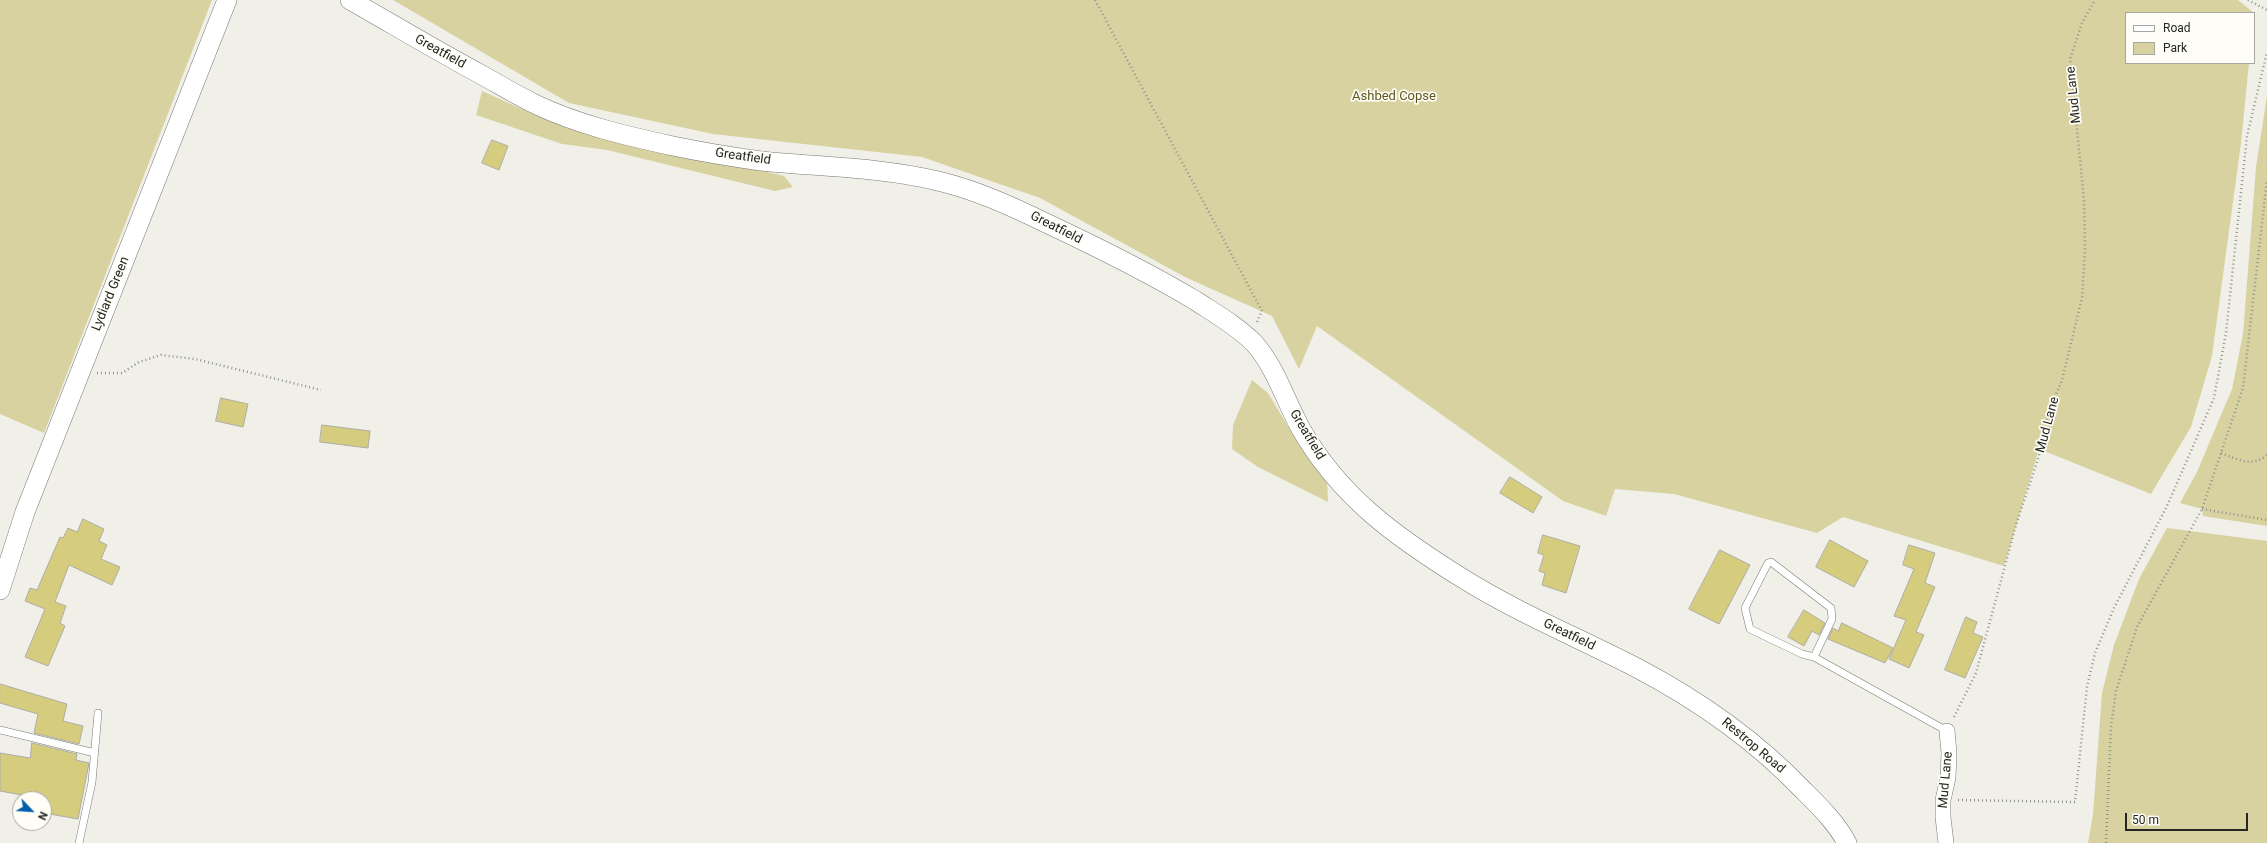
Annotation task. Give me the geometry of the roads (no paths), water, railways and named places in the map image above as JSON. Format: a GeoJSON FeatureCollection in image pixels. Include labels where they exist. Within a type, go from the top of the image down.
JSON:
{"type":"FeatureCollection","features":[{"type":"Feature","properties":{"kind":"street","name":"Lydiard Green"},"geometry":{"type":"LineString","coordinates":[[0,590],[19,526],[227,0]]}},
{"type":"Feature","properties":{"kind":"street","name":"Greatfield"},"geometry":{"type":"LineString","coordinates":[[350,0],[532,103],[580,122],[688,149],[761,161],[889,172],[940,181],[984,195],[1049,224],[1171,286],[1221,317],[1250,339],[1269,363],[1299,426],[1311,446],[1337,481],[1367,512],[1412,546],[1466,581],[1519,610],[1641,670]]}},
{"type":"Feature","properties":{"kind":"street","name":"Restrop Road"},"geometry":{"type":"LineString","coordinates":[[1641,670],[1723,720],[1762,750],[1824,812],[1847,843]]}},
{"type":"Feature","properties":{"kind":"street","name":"Mud Lane"},"geometry":{"type":"LineString","coordinates":[[1946,843],[1943,800],[1948,778],[1949,753],[1947,731]]}},
{"type":"Feature","properties":{"kind":"lane"},"geometry":{"type":"LineString","coordinates":[[1814,657],[1832,619],[1831,608],[1771,562],[1768,563],[1745,608],[1750,629],[1802,654],[1814,657],[1947,731]]}},
{"type":"Feature","properties":{"kind":"lane"},"geometry":{"type":"LineString","coordinates":[[79,843],[92,782],[98,713]]}},
{"type":"Feature","properties":{"kind":"lane"},"geometry":{"type":"LineString","coordinates":[[0,730],[95,753]]}},
{"type":"Feature","properties":{"kind":"park label","name":"Ashbed Copse"},"geometry":{"type":"Point","coordinates":[1394,97]}}]}
